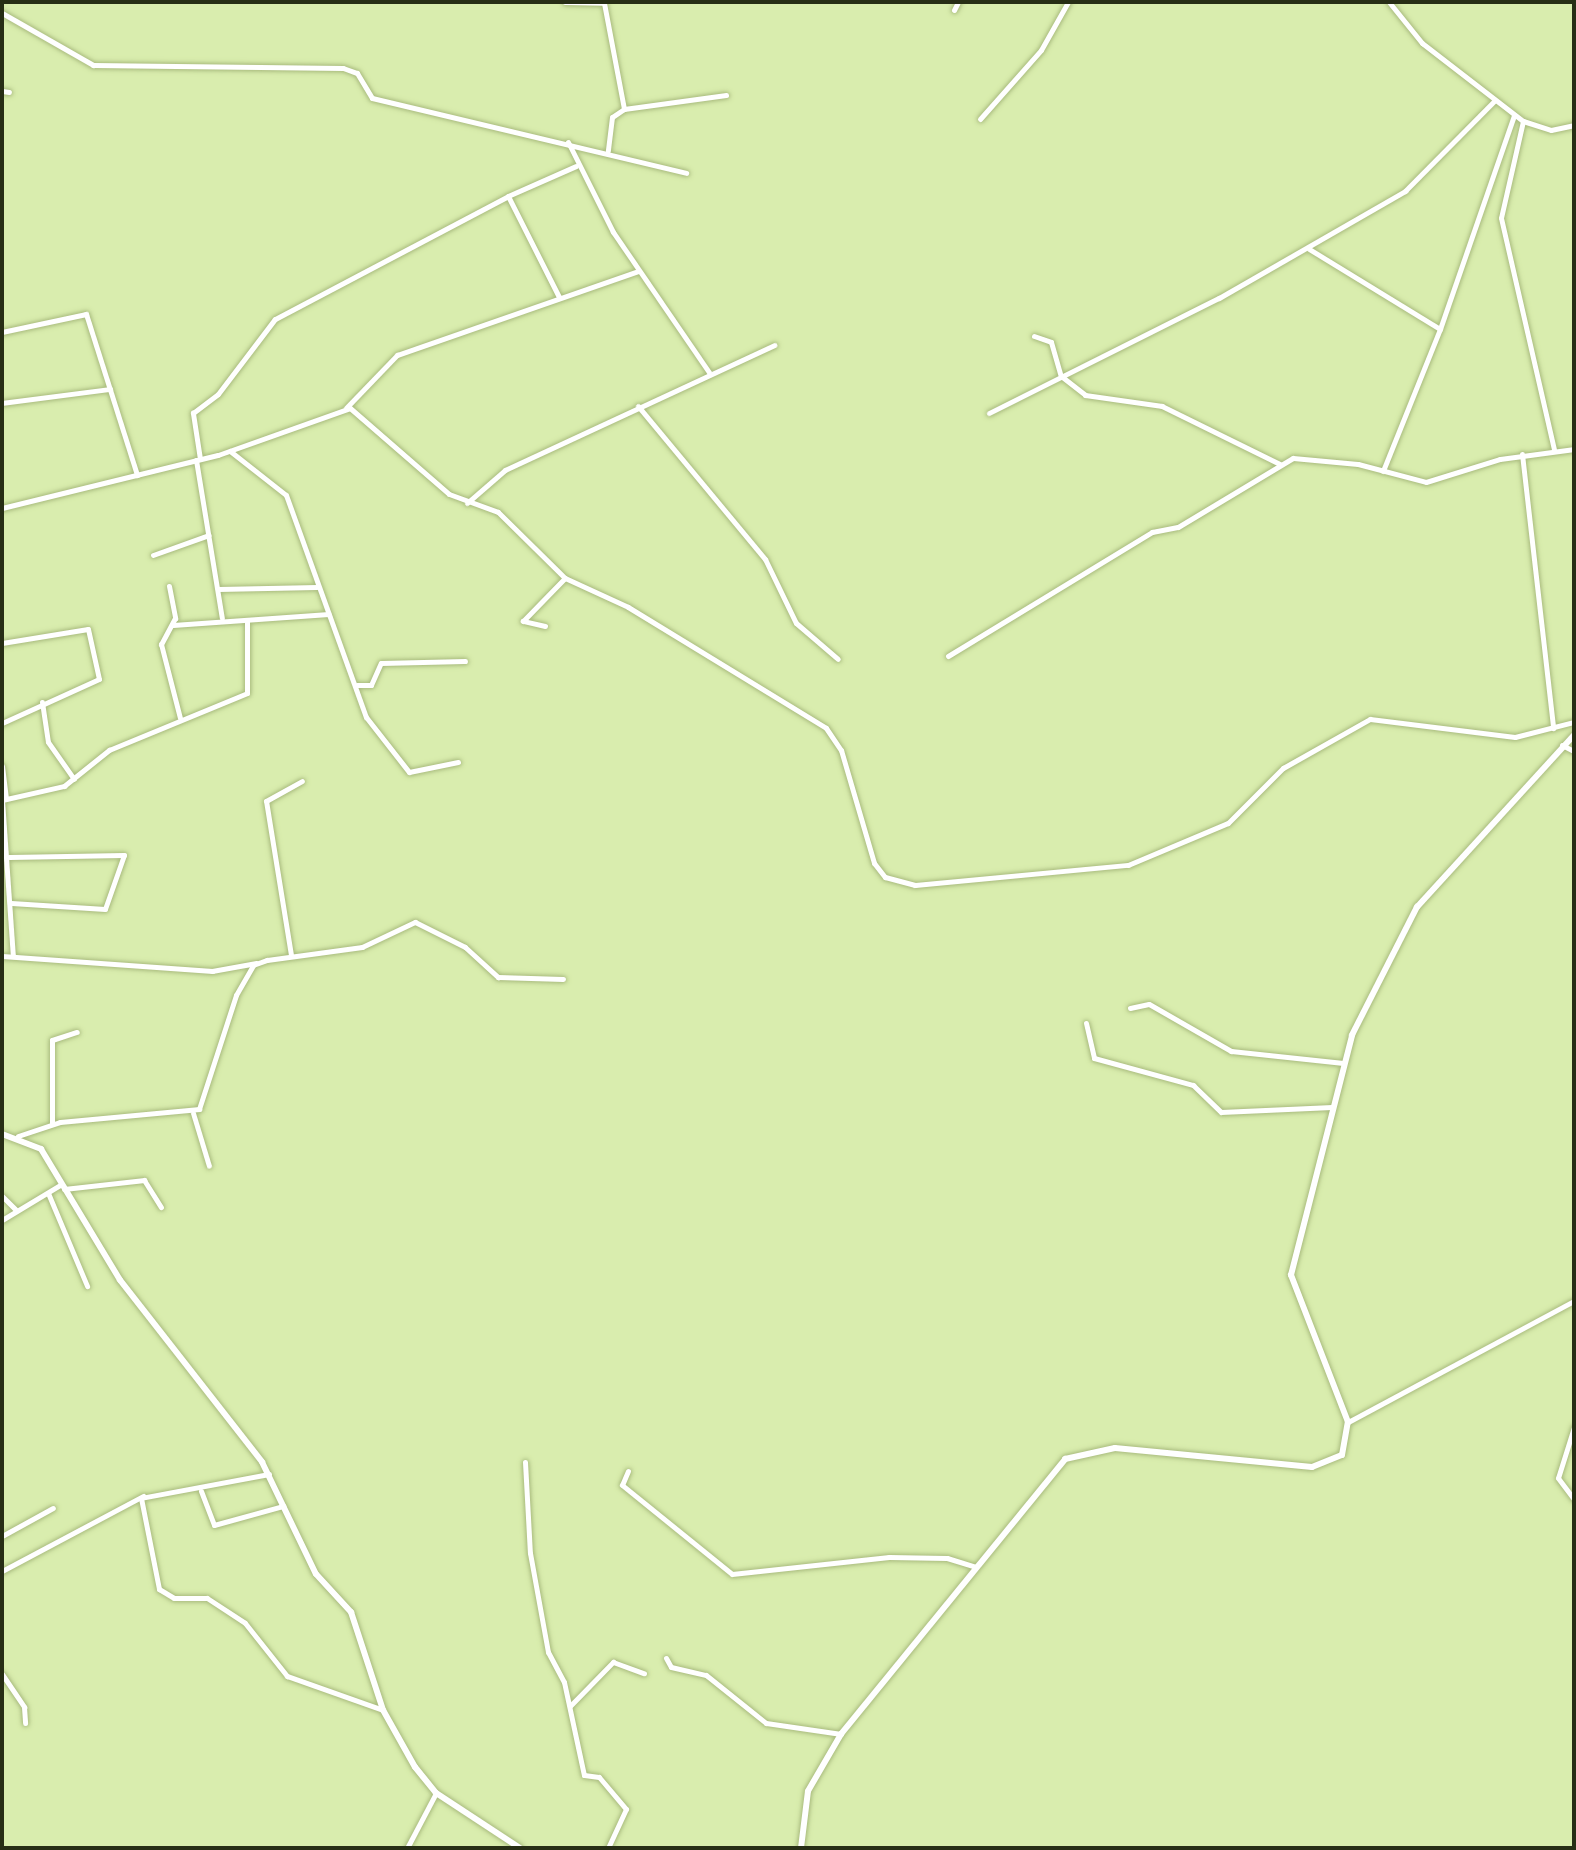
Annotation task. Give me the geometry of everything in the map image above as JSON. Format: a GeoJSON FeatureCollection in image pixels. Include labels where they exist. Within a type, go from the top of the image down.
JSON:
{"type":"FeatureCollection","features":[{"type":"Feature","properties":{"kind":"street"},"geometry":{"type":"LineString","coordinates":[[565,2],[604,3],[624,109]]}},
{"type":"Feature","properties":{"kind":"street"},"geometry":{"type":"LineString","coordinates":[[954,10],[958,2]]}},
{"type":"Feature","properties":{"kind":"street"},"geometry":{"type":"LineString","coordinates":[[980,119],[1041,50],[1068,2]]}},
{"type":"Feature","properties":{"kind":"street"},"geometry":{"type":"LineString","coordinates":[[1389,2],[1422,43],[1523,121],[1551,130],[1574,125]]}},
{"type":"Feature","properties":{"kind":"street"},"geometry":{"type":"LineString","coordinates":[[2,13],[93,65],[343,68],[357,73],[372,98],[568,141],[686,173]]}},
{"type":"Feature","properties":{"kind":"street"},"geometry":{"type":"LineString","coordinates":[[608,151],[612,117],[624,109],[726,95]]}},
{"type":"Feature","properties":{"kind":"street"},"geometry":{"type":"LineString","coordinates":[[989,413],[1308,248],[1426,176],[1494,101]]}},
{"type":"Feature","properties":{"kind":"street"},"geometry":{"type":"LineString","coordinates":[[1383,471],[1440,329],[1514,115]]}},
{"type":"Feature","properties":{"kind":"street"},"geometry":{"type":"LineString","coordinates":[[1523,121],[1501,218],[1554,449]]}},
{"type":"Feature","properties":{"kind":"street"},"geometry":{"type":"LineString","coordinates":[[568,141],[576,166],[638,271],[709,372]]}},
{"type":"Feature","properties":{"kind":"street"},"geometry":{"type":"LineString","coordinates":[[222,618],[193,413],[218,394],[275,319],[508,196],[576,166]]}},
{"type":"Feature","properties":{"kind":"street"},"geometry":{"type":"LineString","coordinates":[[508,196],[559,297]]}},
{"type":"Feature","properties":{"kind":"street"},"geometry":{"type":"LineString","coordinates":[[1308,248],[1440,329]]}},
{"type":"Feature","properties":{"kind":"street"},"geometry":{"type":"LineString","coordinates":[[2,508],[230,451],[346,408],[391,358],[638,271]]}},
{"type":"Feature","properties":{"kind":"street"},"geometry":{"type":"LineString","coordinates":[[2,332],[85,313],[137,475]]}},
{"type":"Feature","properties":{"kind":"street"},"geometry":{"type":"LineString","coordinates":[[1034,336],[1051,342],[1061,376],[1094,398],[1169,408],[1281,464]]}},
{"type":"Feature","properties":{"kind":"street"},"geometry":{"type":"LineString","coordinates":[[467,503],[495,475],[709,372],[774,345]]}},
{"type":"Feature","properties":{"kind":"street"},"geometry":{"type":"LineString","coordinates":[[2,403],[110,389]]}},
{"type":"Feature","properties":{"kind":"street"},"geometry":{"type":"LineString","coordinates":[[638,406],[765,559],[796,623],[838,659]]}},
{"type":"Feature","properties":{"kind":"street"},"geometry":{"type":"LineString","coordinates":[[346,408],[372,421],[467,503],[498,512],[565,578],[642,615],[826,728],[841,750],[874,863],[885,877],[915,885],[1128,865],[1228,823],[1283,768],[1370,719],[1403,718],[1471,736],[1531,737],[1574,722]]}},
{"type":"Feature","properties":{"kind":"street"},"geometry":{"type":"LineString","coordinates":[[948,656],[1152,532],[1178,527],[1281,464],[1311,457],[1434,482],[1522,454],[1574,449]]}},
{"type":"Feature","properties":{"kind":"street"},"geometry":{"type":"LineString","coordinates":[[230,451],[283,489],[317,587],[357,685],[363,711],[407,772],[458,762]]}},
{"type":"Feature","properties":{"kind":"street"},"geometry":{"type":"LineString","coordinates":[[1522,454],[1553,728]]}},
{"type":"Feature","properties":{"kind":"street"},"geometry":{"type":"LineString","coordinates":[[153,555],[209,535]]}},
{"type":"Feature","properties":{"kind":"street"},"geometry":{"type":"LineString","coordinates":[[545,626],[523,621],[565,578]]}},
{"type":"Feature","properties":{"kind":"street"},"geometry":{"type":"LineString","coordinates":[[169,586],[173,625],[161,644],[180,718]]}},
{"type":"Feature","properties":{"kind":"street"},"geometry":{"type":"LineString","coordinates":[[218,589],[317,587]]}},
{"type":"Feature","properties":{"kind":"street"},"geometry":{"type":"LineString","coordinates":[[173,625],[222,618],[247,621],[329,614]]}},
{"type":"Feature","properties":{"kind":"street"},"geometry":{"type":"LineString","coordinates":[[3,800],[74,779],[109,750],[248,692],[247,621]]}},
{"type":"Feature","properties":{"kind":"street"},"geometry":{"type":"LineString","coordinates":[[2,643],[88,630],[98,683],[42,701],[2,723]]}},
{"type":"Feature","properties":{"kind":"street"},"geometry":{"type":"LineString","coordinates":[[357,685],[371,686],[382,663],[465,661]]}},
{"type":"Feature","properties":{"kind":"street"},"geometry":{"type":"LineString","coordinates":[[42,701],[48,742],[74,779]]}},
{"type":"Feature","properties":{"kind":"street"},"geometry":{"type":"LineString","coordinates":[[801,1848],[808,1791],[841,1734],[1041,1482],[1078,1451],[1312,1467],[1342,1455],[1348,1422],[1291,1275],[1343,1063],[1373,987],[1417,907],[1574,735]]}},
{"type":"Feature","properties":{"kind":"street"},"geometry":{"type":"LineString","coordinates":[[1562,745],[1574,751]]}},
{"type":"Feature","properties":{"kind":"street"},"geometry":{"type":"LineString","coordinates":[[2,766],[13,956]]}},
{"type":"Feature","properties":{"kind":"street"},"geometry":{"type":"LineString","coordinates":[[291,955],[265,805],[302,781]]}},
{"type":"Feature","properties":{"kind":"street"},"geometry":{"type":"LineString","coordinates":[[9,857],[124,855],[105,909],[11,903]]}},
{"type":"Feature","properties":{"kind":"street"},"geometry":{"type":"LineString","coordinates":[[2,956],[212,971],[291,955],[362,947],[415,922],[465,947],[498,977],[563,979]]}},
{"type":"Feature","properties":{"kind":"street"},"geometry":{"type":"LineString","coordinates":[[193,1113],[207,1093],[236,995],[257,963]]}},
{"type":"Feature","properties":{"kind":"street"},"geometry":{"type":"LineString","coordinates":[[1130,1008],[1149,1004],[1231,1051],[1343,1063]]}},
{"type":"Feature","properties":{"kind":"street"},"geometry":{"type":"LineString","coordinates":[[1086,1023],[1094,1058],[1193,1085],[1221,1112],[1332,1107]]}},
{"type":"Feature","properties":{"kind":"street"},"geometry":{"type":"LineString","coordinates":[[52,1124],[52,1040],[77,1032]]}},
{"type":"Feature","properties":{"kind":"street"},"geometry":{"type":"LineString","coordinates":[[18,1136],[52,1124],[193,1113]]}},
{"type":"Feature","properties":{"kind":"street"},"geometry":{"type":"LineString","coordinates":[[193,1113],[209,1166]]}},
{"type":"Feature","properties":{"kind":"street"},"geometry":{"type":"LineString","coordinates":[[2,1134],[18,1136],[41,1149],[62,1187],[159,1334],[269,1474],[316,1574],[351,1612],[383,1710],[436,1793],[520,1848]]}},
{"type":"Feature","properties":{"kind":"street"},"geometry":{"type":"LineString","coordinates":[[2,1220],[62,1187],[144,1180],[161,1207]]}},
{"type":"Feature","properties":{"kind":"street"},"geometry":{"type":"LineString","coordinates":[[48,1193],[87,1286]]}},
{"type":"Feature","properties":{"kind":"street"},"geometry":{"type":"LineString","coordinates":[[2,1196],[16,1210]]}},
{"type":"Feature","properties":{"kind":"street"},"geometry":{"type":"LineString","coordinates":[[1348,1422],[1574,1301]]}},
{"type":"Feature","properties":{"kind":"street"},"geometry":{"type":"LineString","coordinates":[[1574,1427],[1558,1478],[1574,1499]]}},
{"type":"Feature","properties":{"kind":"street"},"geometry":{"type":"LineString","coordinates":[[525,1462],[539,1622],[570,1707],[585,1776],[599,1777],[626,1809],[608,1848]]}},
{"type":"Feature","properties":{"kind":"street"},"geometry":{"type":"LineString","coordinates":[[628,1471],[622,1485],[732,1573],[889,1557],[947,1558],[976,1567]]}},
{"type":"Feature","properties":{"kind":"street"},"geometry":{"type":"LineString","coordinates":[[2,1571],[144,1496],[201,1491],[269,1474]]}},
{"type":"Feature","properties":{"kind":"street"},"geometry":{"type":"LineString","coordinates":[[201,1491],[214,1525],[283,1506]]}},
{"type":"Feature","properties":{"kind":"street"},"geometry":{"type":"LineString","coordinates":[[144,1496],[149,1555],[164,1595],[210,1599],[255,1631],[287,1676],[383,1710]]}},
{"type":"Feature","properties":{"kind":"street"},"geometry":{"type":"LineString","coordinates":[[2,1536],[53,1508]]}},
{"type":"Feature","properties":{"kind":"street"},"geometry":{"type":"LineString","coordinates":[[666,1658],[671,1667],[703,1672],[766,1723],[841,1734]]}},
{"type":"Feature","properties":{"kind":"street"},"geometry":{"type":"LineString","coordinates":[[570,1707],[613,1662],[644,1673]]}},
{"type":"Feature","properties":{"kind":"street"},"geometry":{"type":"LineString","coordinates":[[2,1674],[24,1707],[25,1723]]}},
{"type":"Feature","properties":{"kind":"street"},"geometry":{"type":"LineString","coordinates":[[407,1848],[436,1793]]}}]}
